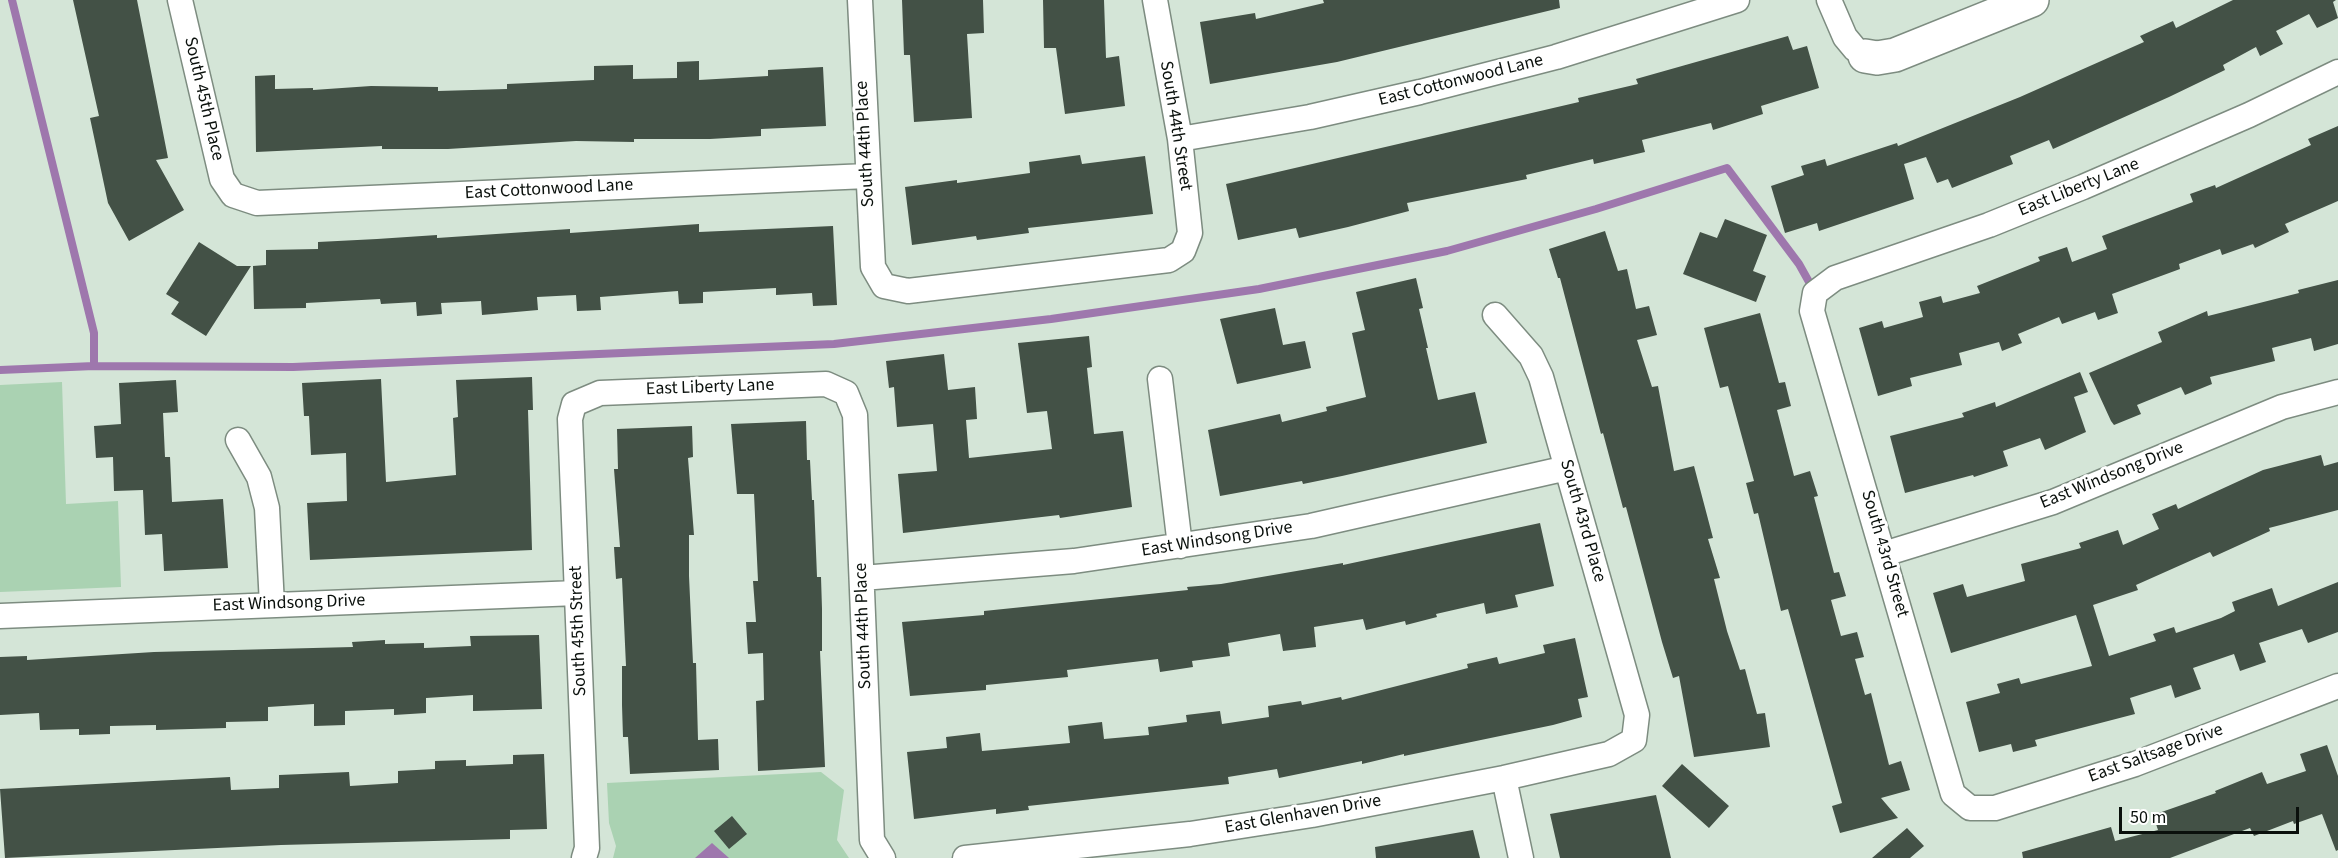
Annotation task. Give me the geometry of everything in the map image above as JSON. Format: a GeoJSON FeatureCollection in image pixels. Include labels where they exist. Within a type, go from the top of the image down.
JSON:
{"type":"FeatureCollection","features":[{"type":"Feature","properties":{"kind":"street","name":"South 45th Place"},"geometry":{"type":"LineString","coordinates":[[180,0],[222,179],[233,195]]}},
{"type":"Feature","properties":{"kind":"street","name":"South 44th Place"},"geometry":{"type":"LineString","coordinates":[[860,0],[873,267],[884,286]]}},
{"type":"Feature","properties":{"kind":"street","name":"South 44th Street"},"geometry":{"type":"LineString","coordinates":[[884,286],[908,291],[920,290],[1169,260],[1183,251],[1190,233],[1180,139],[1155,0]]}},
{"type":"Feature","properties":{"kind":"street","name":"East Cottonwood Lane"},"geometry":{"type":"LineString","coordinates":[[1180,139],[1310,117],[1420,92],[1599,45],[1737,0]]}},
{"type":"Feature","properties":{"kind":"street"},"geometry":{"type":"LineString","coordinates":[[1829,0],[1845,37],[1855,49],[1865,56],[1877,58],[1895,55],[2032,0]]}},
{"type":"Feature","properties":{"kind":"street","name":"East Liberty Lane"},"geometry":{"type":"LineString","coordinates":[[1815,293],[1835,278],[1989,225],[2148,160],[2338,72]]}},
{"type":"Feature","properties":{"kind":"street","name":"East Cottonwood Lane"},"geometry":{"type":"LineString","coordinates":[[233,195],[257,203],[867,176]]}},
{"type":"Feature","properties":{"kind":"street","name":"South 43rd Street"},"geometry":{"type":"LineString","coordinates":[[1815,293],[1812,311],[1953,794],[1970,808]]}},
{"type":"Feature","properties":{"kind":"street","name":"South 43rd Place"},"geometry":{"type":"LineString","coordinates":[[1495,315],[1531,356],[1541,377],[1637,715],[1634,740]]}},
{"type":"Feature","properties":{"kind":"street"},"geometry":{"type":"LineString","coordinates":[[1160,380],[1180,546]]}},
{"type":"Feature","properties":{"kind":"street","name":"East Liberty Lane"},"geometry":{"type":"LineString","coordinates":[[574,404],[600,393],[611,392],[826,384],[846,393]]}},
{"type":"Feature","properties":{"kind":"street","name":"East Windsong Drive"},"geometry":{"type":"LineString","coordinates":[[1884,554],[2053,502],[2282,407],[2338,392]]}},
{"type":"Feature","properties":{"kind":"street","name":"South 44th Place"},"geometry":{"type":"LineString","coordinates":[[846,393],[855,415],[872,840],[883,858]]}},
{"type":"Feature","properties":{"kind":"street","name":"South 45th Street"},"geometry":{"type":"LineString","coordinates":[[574,404],[570,419],[588,848],[584,858]]}},
{"type":"Feature","properties":{"kind":"street"},"geometry":{"type":"LineString","coordinates":[[238,440],[259,477],[267,508],[272,605]]}},
{"type":"Feature","properties":{"kind":"street","name":"East Windsong Drive"},"geometry":{"type":"LineString","coordinates":[[862,578],[1074,561],[1311,526],[1567,468]]}},
{"type":"Feature","properties":{"kind":"street","name":"East Windsong Drive"},"geometry":{"type":"LineString","coordinates":[[0,616],[577,593]]}},
{"type":"Feature","properties":{"kind":"street","name":"East Saltsage Drive"},"geometry":{"type":"LineString","coordinates":[[1970,808],[1995,808],[2135,764],[2338,686]]}},
{"type":"Feature","properties":{"kind":"street","name":"East Glenhaven Drive"},"geometry":{"type":"LineString","coordinates":[[965,858],[1190,834],[1312,815],[1504,778],[1609,754],[1634,740]]}},
{"type":"Feature","properties":{"kind":"street"},"geometry":{"type":"LineString","coordinates":[[1504,778],[1521,858]]}},
{"type":"Feature","properties":{"kind":"green space"},"geometry":{"type":"Polygon","coordinates":[[[62,382],[66,504],[118,501],[121,587],[0,592],[0,385],[62,382]]]}},
{"type":"Feature","properties":{"kind":"green space"},"geometry":{"type":"Polygon","coordinates":[[[821,772],[844,790],[837,840],[849,858],[613,858],[616,846],[609,823],[607,783],[821,772]]]}},
{"type":"Feature","properties":{"kind":"shaded area"},"geometry":{"type":"Polygon","coordinates":[[[712,843],[729,858],[695,858],[712,843]]]}},
{"type":"Feature","properties":{"kind":"building"},"geometry":{"type":"Polygon","coordinates":[[[73,0],[137,0],[168,158],[156,160],[184,210],[129,241],[108,203],[90,118],[99,116],[73,0]]]}},
{"type":"Feature","properties":{"kind":"building"},"geometry":{"type":"Polygon","coordinates":[[[902,0],[983,0],[984,33],[967,34],[972,118],[914,122],[910,55],[904,55],[902,0]]]}},
{"type":"Feature","properties":{"kind":"building"},"geometry":{"type":"Polygon","coordinates":[[[1043,0],[1104,0],[1106,58],[1119,56],[1125,106],[1065,114],[1056,48],[1044,48],[1043,0]]]}},
{"type":"Feature","properties":{"kind":"building"},"geometry":{"type":"Polygon","coordinates":[[[1323,0],[1559,0],[1560,8],[1337,62],[1210,84],[1200,22],[1255,13],[1256,19],[1324,3],[1323,0]]]}},
{"type":"Feature","properties":{"kind":"building"},"geometry":{"type":"Polygon","coordinates":[[[2233,0],[2336,0],[2333,2],[2338,18],[2317,28],[2309,14],[2276,31],[2283,44],[2260,56],[2256,47],[2223,65],[2225,70],[2169,97],[2053,149],[2049,140],[2010,156],[2013,164],[1952,188],[1948,179],[1937,183],[1926,157],[1904,164],[1914,199],[1819,231],[1817,223],[1785,233],[1771,186],[1804,175],[1801,166],[1825,159],[1827,166],[1897,143],[1898,146],[2020,97],[2144,42],[2140,36],[2173,21],[2176,28],[2233,0]]]}},
{"type":"Feature","properties":{"kind":"building"},"geometry":{"type":"Polygon","coordinates":[[[1788,36],[1793,50],[1807,46],[1819,88],[1761,106],[1763,114],[1713,130],[1711,123],[1642,140],[1645,152],[1594,164],[1593,159],[1526,175],[1527,179],[1407,203],[1409,211],[1348,227],[1299,238],[1296,228],[1238,240],[1226,184],[1579,102],[1578,98],[1638,84],[1636,79],[1788,36]]]}},
{"type":"Feature","properties":{"kind":"building"},"geometry":{"type":"Polygon","coordinates":[[[699,61],[699,80],[768,76],[768,70],[823,67],[826,126],[761,129],[761,136],[710,139],[634,139],[634,142],[576,141],[448,149],[382,149],[382,146],[256,152],[255,76],[275,75],[275,89],[313,88],[313,90],[371,86],[438,87],[438,91],[507,89],[507,84],[594,80],[594,66],[633,65],[633,79],[677,78],[677,62],[699,61]]]}},
{"type":"Feature","properties":{"kind":"building"},"geometry":{"type":"Polygon","coordinates":[[[2338,126],[2338,201],[2285,224],[2289,232],[2255,248],[2253,244],[2222,255],[2220,249],[2179,264],[2180,269],[2112,294],[2118,313],[2098,320],[2095,312],[2062,324],[2059,317],[2018,334],[2022,343],[2002,351],[1999,342],[1959,353],[1962,365],[1910,378],[1912,386],[1878,396],[1859,328],[1882,321],[1884,328],[1923,317],[1919,302],[1941,296],[1943,303],[1980,293],[1977,286],[2040,261],[2038,257],[2067,247],[2072,262],[2107,249],[2102,236],[2193,202],[2190,194],[2215,185],[2216,188],[2311,145],[2308,139],[2338,126]]]}},
{"type":"Feature","properties":{"kind":"building"},"geometry":{"type":"Polygon","coordinates":[[[1080,155],[1082,164],[1145,156],[1153,214],[1028,228],[1029,233],[977,240],[976,236],[912,245],[905,187],[957,180],[957,183],[1030,173],[1029,162],[1080,155]]]}},
{"type":"Feature","properties":{"kind":"building"},"geometry":{"type":"Polygon","coordinates":[[[1725,219],[1767,235],[1753,271],[1766,276],[1756,302],[1683,274],[1700,232],[1717,238],[1725,219]]]}},
{"type":"Feature","properties":{"kind":"building"},"geometry":{"type":"Polygon","coordinates":[[[699,224],[699,232],[833,226],[837,305],[813,306],[812,293],[776,295],[776,288],[703,292],[703,303],[679,304],[678,291],[600,297],[601,310],[577,311],[576,295],[537,297],[538,310],[482,315],[481,301],[441,303],[442,314],[417,316],[416,302],[381,304],[380,299],[306,303],[306,308],[254,309],[253,266],[266,265],[266,250],[318,249],[318,242],[437,235],[437,238],[570,229],[570,233],[699,224]]]}},
{"type":"Feature","properties":{"kind":"building"},"geometry":{"type":"Polygon","coordinates":[[[1605,231],[1618,271],[1627,269],[1636,309],[1649,306],[1657,335],[1637,340],[1652,387],[1658,386],[1674,471],[1694,466],[1713,538],[1708,539],[1720,578],[1714,579],[1727,631],[1740,670],[1745,669],[1757,714],[1765,713],[1770,747],[1694,757],[1679,676],[1673,678],[1662,642],[1626,507],[1623,508],[1560,278],[1558,278],[1549,249],[1605,231]]]}},
{"type":"Feature","properties":{"kind":"building"},"geometry":{"type":"Polygon","coordinates":[[[199,242],[237,266],[251,266],[206,336],[171,314],[179,302],[166,294],[199,242]]]}},
{"type":"Feature","properties":{"kind":"building"},"geometry":{"type":"Polygon","coordinates":[[[1416,278],[1423,308],[1419,309],[1428,348],[1426,348],[1438,400],[1475,392],[1487,443],[1303,484],[1302,481],[1220,496],[1208,430],[1280,414],[1282,422],[1327,411],[1326,407],[1366,397],[1352,333],[1365,330],[1356,292],[1416,278]]]}},
{"type":"Feature","properties":{"kind":"building"},"geometry":{"type":"Polygon","coordinates":[[[2338,280],[2338,344],[2314,351],[2311,338],[2272,348],[2275,361],[2210,377],[2212,384],[2185,395],[2181,387],[2137,405],[2141,414],[2114,425],[2111,421],[2089,373],[2162,342],[2158,332],[2207,311],[2208,316],[2299,293],[2298,290],[2338,280]]]}},
{"type":"Feature","properties":{"kind":"building"},"geometry":{"type":"Polygon","coordinates":[[[1275,308],[1283,345],[1305,341],[1311,368],[1237,384],[1220,319],[1275,308]]]}},
{"type":"Feature","properties":{"kind":"building"},"geometry":{"type":"Polygon","coordinates":[[[1760,313],[1779,383],[1785,382],[1791,406],[1777,410],[1794,476],[1810,471],[1818,496],[1814,497],[1834,573],[1839,572],[1846,596],[1831,600],[1841,636],[1857,632],[1864,657],[1855,659],[1865,695],[1871,693],[1889,765],[1901,761],[1910,790],[1881,798],[1898,818],[1840,833],[1832,806],[1842,803],[1788,609],[1781,611],[1758,513],[1754,514],[1746,483],[1754,481],[1728,386],[1720,388],[1704,328],[1760,313]]]}},
{"type":"Feature","properties":{"kind":"building"},"geometry":{"type":"Polygon","coordinates":[[[1089,336],[1092,367],[1087,368],[1094,434],[1123,431],[1132,507],[1060,518],[1059,515],[903,533],[898,474],[937,471],[933,424],[897,427],[894,387],[889,388],[886,361],[944,354],[948,390],[975,387],[977,419],[966,420],[969,458],[1052,449],[1047,411],[1027,413],[1018,343],[1089,336]]]}},
{"type":"Feature","properties":{"kind":"building"},"geometry":{"type":"Polygon","coordinates":[[[2080,372],[2088,392],[2074,397],[2086,432],[2045,450],[2040,438],[2003,451],[2008,466],[1974,477],[1973,475],[1905,493],[1890,436],[1964,417],[1962,413],[1995,402],[1996,407],[2080,372]]]}},
{"type":"Feature","properties":{"kind":"building"},"geometry":{"type":"Polygon","coordinates":[[[532,377],[533,410],[528,410],[532,550],[310,560],[307,503],[347,501],[346,453],[311,455],[309,416],[304,416],[302,383],[381,379],[386,482],[456,475],[453,418],[458,417],[456,380],[532,377]]]}},
{"type":"Feature","properties":{"kind":"building"},"geometry":{"type":"Polygon","coordinates":[[[176,380],[178,412],[163,413],[165,457],[170,457],[172,502],[223,499],[228,568],[164,571],[162,534],[145,535],[143,490],[114,491],[113,457],[96,458],[94,426],[121,424],[119,383],[176,380]]]}},
{"type":"Feature","properties":{"kind":"building"},"geometry":{"type":"Polygon","coordinates":[[[806,421],[807,460],[810,460],[812,500],[814,500],[817,577],[821,577],[822,651],[820,651],[825,767],[758,771],[756,701],[764,700],[763,653],[748,654],[746,622],[756,622],[753,581],[758,581],[754,494],[737,494],[731,424],[806,421]]]}},
{"type":"Feature","properties":{"kind":"building"},"geometry":{"type":"Polygon","coordinates":[[[692,426],[693,457],[688,458],[694,535],[689,535],[689,576],[693,663],[696,663],[698,740],[718,739],[719,770],[630,774],[628,737],[623,737],[622,666],[626,666],[622,578],[616,579],[614,547],[620,547],[614,469],[618,469],[617,429],[692,426]]]}},
{"type":"Feature","properties":{"kind":"building"},"geometry":{"type":"Polygon","coordinates":[[[2321,455],[2324,466],[2338,462],[2338,510],[2269,528],[2270,531],[2213,557],[2210,552],[2136,585],[2138,590],[2093,605],[2109,656],[2156,641],[2153,634],[2174,627],[2176,633],[2221,618],[2235,611],[2232,602],[2272,588],[2278,606],[2338,582],[2338,632],[2308,643],[2302,629],[2259,643],[2266,662],[2240,671],[2234,654],[2193,668],[2201,689],[2175,698],[2171,685],[2130,698],[2135,714],[2035,740],[2037,746],[2013,752],[2011,744],[1979,752],[1966,702],[2000,693],[1997,684],[2019,678],[2021,684],[2092,666],[2076,615],[1951,653],[1933,593],[1963,584],[1967,597],[2025,581],[2021,564],[2081,548],[2079,543],[2118,530],[2123,545],[2159,529],[2152,514],[2176,504],[2178,509],[2263,470],[2321,455]]]}},
{"type":"Feature","properties":{"kind":"building"},"geometry":{"type":"Polygon","coordinates":[[[1540,523],[1554,586],[1515,595],[1518,607],[1486,614],[1484,603],[1436,614],[1437,617],[1406,625],[1405,621],[1366,630],[1363,619],[1314,627],[1316,647],[1283,651],[1280,634],[1228,643],[1230,656],[1192,661],[1193,667],[1160,672],[1158,659],[1067,670],[1068,677],[986,685],[986,690],[910,696],[902,622],[984,615],[984,611],[1188,590],[1187,587],[1221,584],[1343,563],[1343,565],[1540,523]]]}},
{"type":"Feature","properties":{"kind":"building"},"geometry":{"type":"Polygon","coordinates":[[[539,635],[542,709],[473,711],[473,695],[426,698],[426,713],[394,715],[394,709],[345,711],[345,725],[314,726],[314,704],[268,707],[268,721],[226,722],[226,728],[156,730],[156,725],[110,726],[110,734],[79,735],[79,729],[40,730],[39,713],[0,715],[0,657],[27,656],[27,660],[154,652],[353,647],[352,642],[385,640],[385,644],[424,643],[424,648],[471,646],[470,636],[539,635]]]}},
{"type":"Feature","properties":{"kind":"building"},"geometry":{"type":"Polygon","coordinates":[[[1575,638],[1588,697],[1578,699],[1582,717],[1553,725],[1404,756],[1404,754],[1362,764],[1362,761],[1279,778],[1277,769],[1228,777],[1229,784],[1028,806],[1029,810],[996,814],[996,809],[914,819],[907,752],[947,748],[946,737],[980,733],[982,751],[1070,743],[1068,726],[1102,722],[1104,739],[1149,735],[1148,727],[1187,722],[1186,715],[1220,711],[1222,724],[1269,717],[1268,706],[1301,701],[1302,705],[1341,697],[1342,700],[1468,668],[1467,664],[1497,657],[1499,664],[1545,653],[1543,645],[1575,638]]]}},
{"type":"Feature","properties":{"kind":"building"},"geometry":{"type":"Polygon","coordinates":[[[2327,745],[2338,776],[2338,850],[2336,851],[2322,814],[2294,824],[2293,821],[2254,836],[2250,828],[2170,858],[2023,858],[2022,852],[2111,827],[2115,841],[2158,830],[2153,815],[2216,793],[2215,791],[2262,772],[2267,784],[2306,771],[2300,754],[2327,745]]]}},
{"type":"Feature","properties":{"kind":"building"},"geometry":{"type":"Polygon","coordinates":[[[544,754],[547,829],[510,830],[510,839],[281,845],[5,858],[0,789],[230,777],[231,790],[279,788],[279,775],[349,772],[350,786],[398,783],[398,771],[435,769],[435,761],[466,760],[466,766],[513,764],[513,755],[544,754]]]}},
{"type":"Feature","properties":{"kind":"building"},"geometry":{"type":"Polygon","coordinates":[[[1682,764],[1729,806],[1709,828],[1662,786],[1682,764]]]}},
{"type":"Feature","properties":{"kind":"building"},"geometry":{"type":"Polygon","coordinates":[[[1656,795],[1671,858],[1560,858],[1550,814],[1656,795]]]}},
{"type":"Feature","properties":{"kind":"building"},"geometry":{"type":"Polygon","coordinates":[[[732,816],[747,834],[729,849],[714,831],[732,816]]]}},
{"type":"Feature","properties":{"kind":"building"},"geometry":{"type":"Polygon","coordinates":[[[1907,828],[1924,846],[1910,858],[1872,858],[1907,828]]]}},
{"type":"Feature","properties":{"kind":"building"},"geometry":{"type":"Polygon","coordinates":[[[1473,830],[1480,858],[1376,858],[1375,847],[1473,830]]]}},
{"type":"Feature","properties":{"kind":"waterway"},"geometry":{"type":"LineString","coordinates":[[12,0],[94,333],[94,366]]}},
{"type":"Feature","properties":{"kind":"waterway"},"geometry":{"type":"LineString","coordinates":[[0,370],[94,366],[293,367],[834,344],[1051,319],[1259,289],[1447,251],[1596,209],[1727,168],[1799,264],[1813,289]]}}]}
